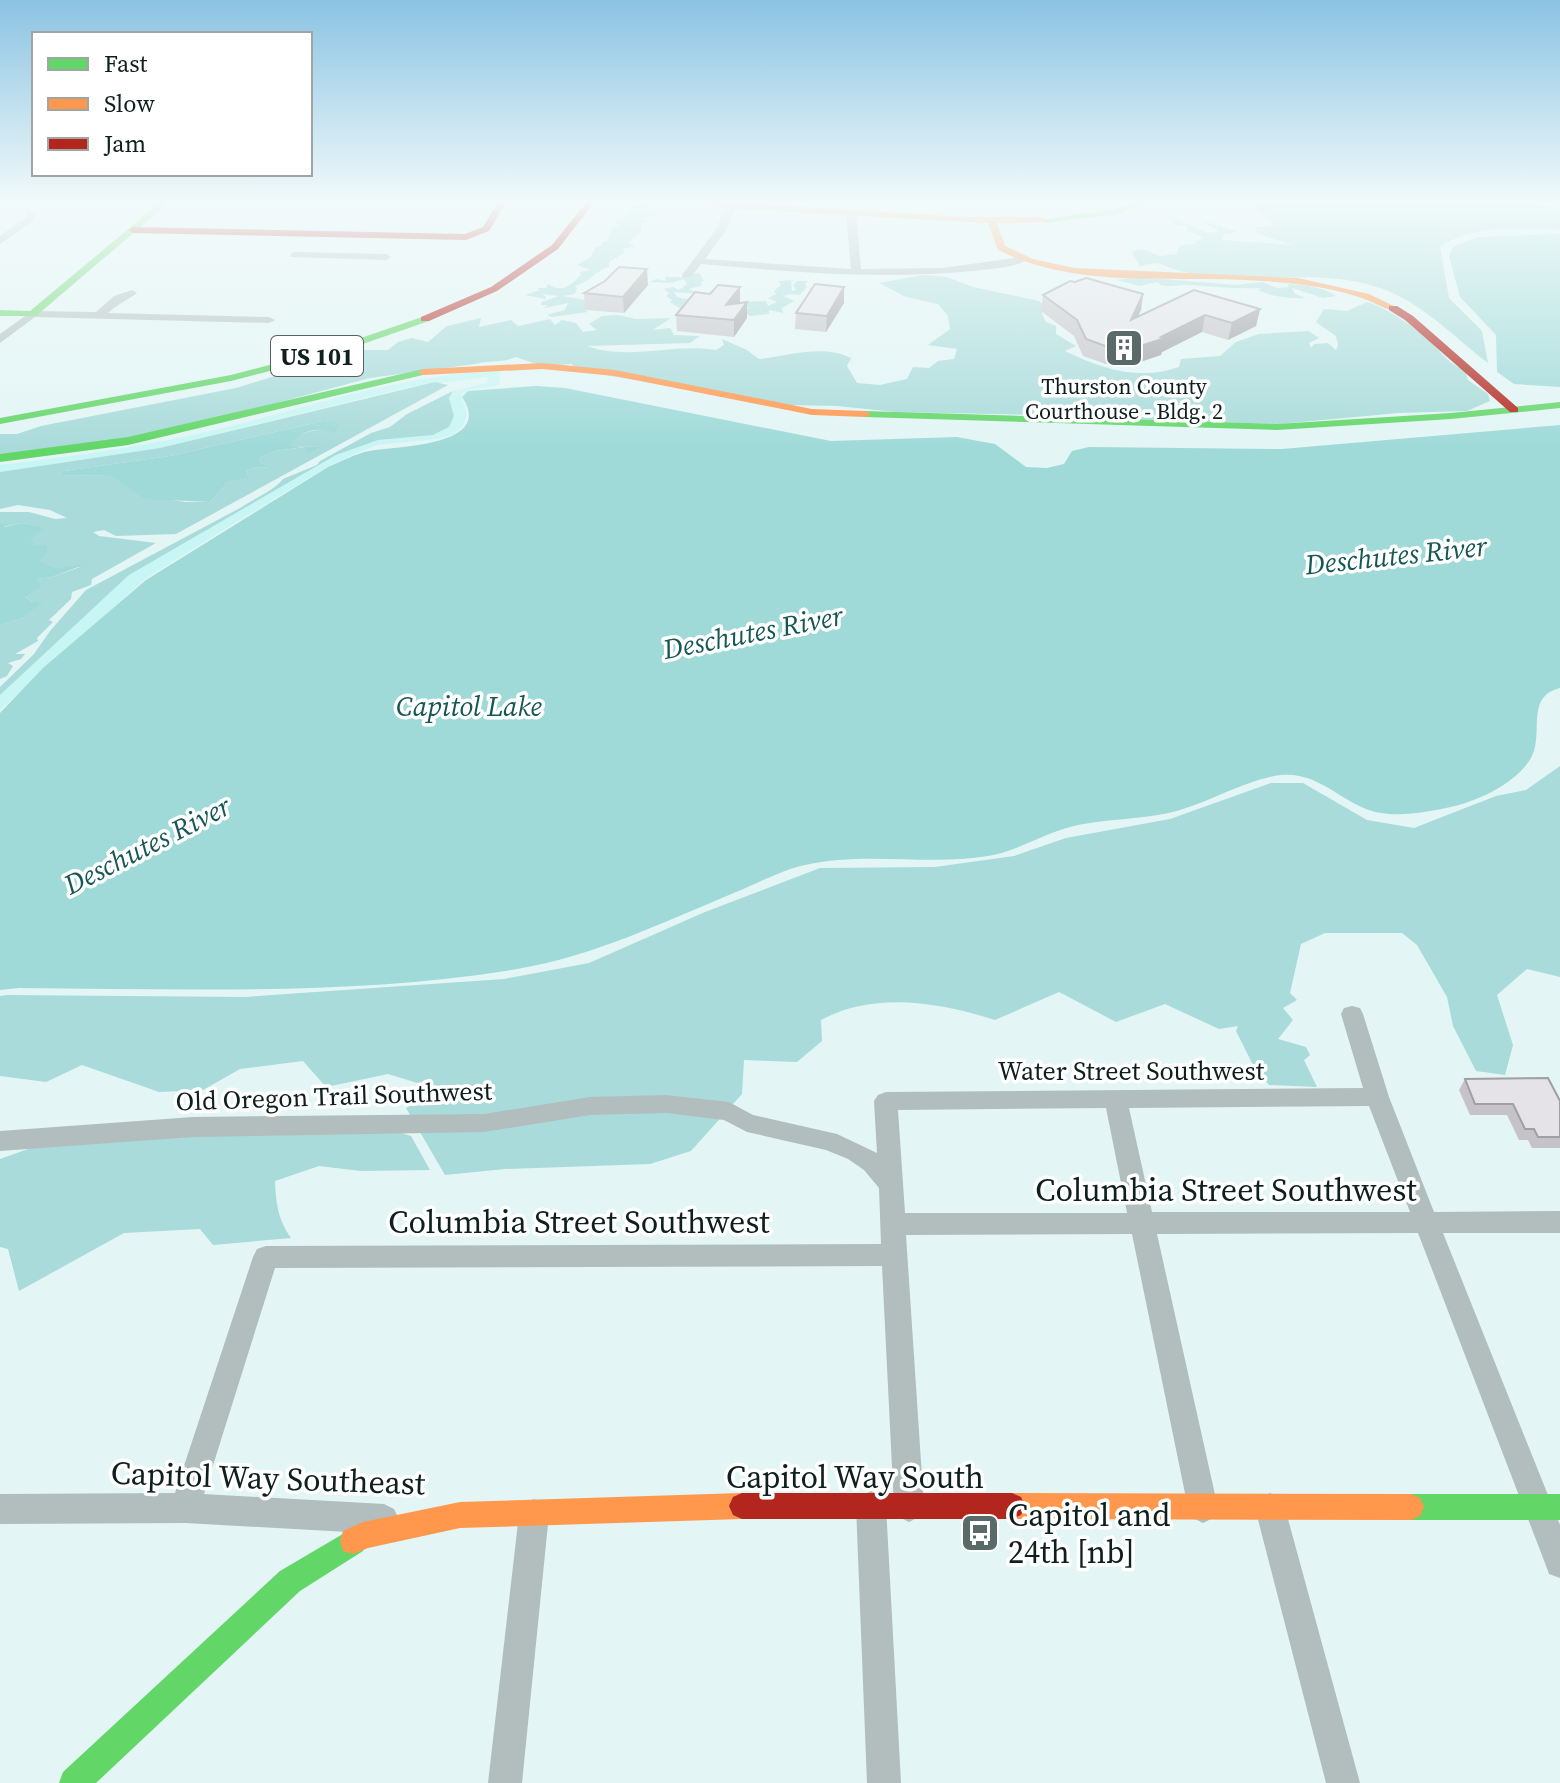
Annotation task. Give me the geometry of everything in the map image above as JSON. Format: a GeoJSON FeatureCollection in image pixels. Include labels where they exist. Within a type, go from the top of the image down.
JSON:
{"type":"FeatureCollection","features":[{"type":"Feature","properties":{"kind":"main road"},"geometry":{"type":"LineString","coordinates":[[0,313],[32,314],[69,283]]}},
{"type":"Feature","properties":{"kind":"main road","name":"US 101"},"geometry":{"type":"LineString","coordinates":[[0,421],[129,401],[307,359],[390,332],[462,302],[497,283]]}},
{"type":"Feature","properties":{"kind":"main road"},"geometry":{"type":"LineString","coordinates":[[1317,283],[1360,292],[1398,309],[1514,410]]}},
{"type":"Feature","properties":{"kind":"main road","name":"US 101"},"geometry":{"type":"LineString","coordinates":[[31,396],[148,377],[266,352],[369,321],[457,284]]}},
{"type":"Feature","properties":{"kind":"main road"},"geometry":{"type":"LineString","coordinates":[[0,458],[178,431],[424,372],[502,366],[542,366],[615,373],[812,412],[1277,427],[1560,405]]}},
{"type":"Feature","properties":{"kind":"main road","name":"Capitol Way South"},"geometry":{"type":"LineString","coordinates":[[534,1514],[750,1506],[1549,1507]]}},
{"type":"Feature","properties":{"kind":"main road","name":"Capitol Way Southeast"},"geometry":{"type":"LineString","coordinates":[[428,1521],[460,1515],[534,1514]]}},
{"type":"Feature","properties":{"kind":"main road"},"geometry":{"type":"LineString","coordinates":[[74,1783],[290,1581],[363,1535],[428,1521]]}},
{"type":"Feature","properties":{"kind":"street"},"geometry":{"type":"LineString","coordinates":[[98,316],[118,298],[132,293]]}},
{"type":"Feature","properties":{"kind":"street"},"geometry":{"type":"LineString","coordinates":[[0,340],[32,314],[269,320]]}},
{"type":"Feature","properties":{"kind":"street"},"geometry":{"type":"LineString","coordinates":[[1352,1014],[1377,1097],[1427,1224],[1549,1507],[1560,1563]]}},
{"type":"Feature","properties":{"kind":"street","name":"Water Street Southwest"},"geometry":{"type":"LineString","coordinates":[[888,1182],[886,1101],[1377,1097]]}},
{"type":"Feature","properties":{"kind":"street"},"geometry":{"type":"LineString","coordinates":[[1115,1098],[1145,1225],[1203,1508]]}},
{"type":"Feature","properties":{"kind":"street","name":"Old Oregon Trail Southwest"},"geometry":{"type":"LineString","coordinates":[[0,1141],[193,1127],[484,1123],[590,1106],[666,1104],[729,1111],[747,1123],[829,1141],[873,1163],[888,1182]]}},
{"type":"Feature","properties":{"kind":"street"},"geometry":{"type":"LineString","coordinates":[[888,1182],[909,1507]]}},
{"type":"Feature","properties":{"kind":"street","name":"Columbia Street Southwest"},"geometry":{"type":"LineString","coordinates":[[891,1224],[1560,1222]]}},
{"type":"Feature","properties":{"kind":"street","name":"Columbia Street Southwest"},"geometry":{"type":"LineString","coordinates":[[185,1508],[266,1257],[893,1255]]}},
{"type":"Feature","properties":{"kind":"street"},"geometry":{"type":"LineString","coordinates":[[871,1506],[884,1783]]}},
{"type":"Feature","properties":{"kind":"street","name":"Capitol Way Southeast"},"geometry":{"type":"LineString","coordinates":[[0,1509],[185,1508],[428,1521]]}},
{"type":"Feature","properties":{"kind":"street"},"geometry":{"type":"LineString","coordinates":[[1270,1508],[1343,1783]]}},
{"type":"Feature","properties":{"kind":"street"},"geometry":{"type":"LineString","coordinates":[[505,1783],[534,1514]]}},
{"type":"Feature","properties":{"kind":"shaded area"},"geometry":{"type":"Polygon","coordinates":[[[582,283],[575,286],[575,294],[563,296],[585,300],[585,311],[588,312],[552,317],[547,315],[565,310],[568,303],[544,308],[548,305],[541,305],[542,302],[559,296],[542,294],[545,299],[525,295],[540,290],[537,288],[546,288],[548,284],[566,287],[582,283]]]}},
{"type":"Feature","properties":{"kind":"shaded area"},"geometry":{"type":"Polygon","coordinates":[[[791,283],[792,291],[796,290],[795,283],[806,283],[807,287],[800,295],[783,296],[794,301],[782,308],[783,313],[769,310],[769,314],[750,316],[742,311],[750,308],[743,306],[744,302],[766,301],[768,306],[777,302],[768,298],[776,294],[774,291],[781,285],[791,283]]]}},
{"type":"Feature","properties":{"kind":"shaded area"},"geometry":{"type":"Polygon","coordinates":[[[879,283],[963,283],[1039,301],[1045,306],[1042,314],[1046,322],[1056,326],[1056,334],[1076,346],[1065,351],[1107,368],[1135,373],[1179,367],[1181,359],[1220,356],[1236,342],[1259,334],[1309,331],[1319,338],[1309,343],[1311,348],[1314,344],[1328,343],[1336,350],[1336,336],[1316,322],[1324,309],[1347,311],[1367,302],[1395,315],[1422,334],[1451,362],[1465,370],[1468,380],[1488,394],[1490,401],[1467,411],[1398,413],[1280,424],[1103,419],[1056,411],[1045,415],[896,412],[790,405],[574,370],[572,364],[542,366],[516,357],[370,378],[172,431],[0,456],[0,434],[17,434],[41,426],[236,388],[359,350],[388,350],[398,342],[412,338],[428,342],[447,326],[481,318],[479,327],[511,320],[518,326],[550,319],[555,325],[562,320],[576,323],[583,332],[597,330],[589,324],[602,316],[671,318],[653,330],[670,328],[674,335],[700,336],[690,343],[587,346],[618,352],[716,350],[724,345],[722,339],[759,359],[828,352],[851,358],[847,366],[857,383],[880,385],[907,379],[913,367],[929,368],[938,361],[954,359],[957,349],[928,345],[950,329],[948,316],[938,304],[906,297],[879,283]]]}},
{"type":"Feature","properties":{"kind":"shaded area"},"geometry":{"type":"Polygon","coordinates":[[[1265,283],[1278,288],[1289,287],[1288,284],[1320,289],[1336,296],[1323,298],[1292,288],[1295,294],[1306,298],[1269,294],[1258,290],[1261,288],[1160,285],[1265,283]]]}},
{"type":"Feature","properties":{"kind":"shaded area"},"geometry":{"type":"Polygon","coordinates":[[[1360,283],[1446,283],[1449,298],[1482,331],[1488,363],[1422,310],[1377,287],[1360,283]]]}},
{"type":"Feature","properties":{"kind":"shaded area"},"geometry":{"type":"Polygon","coordinates":[[[687,284],[702,285],[689,289],[699,294],[674,292],[677,297],[690,300],[683,310],[670,302],[672,300],[666,296],[669,293],[664,289],[673,287],[679,290],[687,284]]]}},
{"type":"Feature","properties":{"kind":"shaded area"},"geometry":{"type":"Polygon","coordinates":[[[500,371],[499,385],[461,394],[467,414],[463,425],[454,434],[437,439],[377,445],[354,454],[327,467],[145,579],[0,710],[0,695],[129,575],[336,455],[378,440],[433,435],[449,427],[454,416],[449,398],[453,391],[487,383],[488,377],[409,387],[160,448],[0,472],[0,465],[192,435],[422,379],[500,371]]]}},
{"type":"Feature","properties":{"kind":"shaded area"},"geometry":{"type":"Polygon","coordinates":[[[435,382],[448,385],[176,534],[116,536],[104,530],[93,532],[99,536],[156,543],[92,579],[91,585],[72,592],[71,599],[49,620],[53,622],[37,638],[38,641],[15,654],[25,654],[21,659],[8,663],[13,666],[7,676],[0,679],[0,625],[23,618],[42,602],[33,602],[24,596],[37,579],[80,567],[57,568],[39,561],[29,539],[43,527],[22,523],[2,527],[4,523],[0,522],[0,512],[29,512],[55,519],[67,518],[50,510],[18,505],[0,509],[0,472],[160,448],[435,382]],[[323,421],[170,456],[64,471],[59,475],[113,476],[141,495],[185,502],[210,502],[224,487],[223,483],[247,478],[246,471],[255,467],[271,468],[259,462],[261,457],[275,451],[305,447],[308,452],[318,447],[289,446],[300,435],[327,429],[323,421]]]}},
{"type":"Feature","properties":{"kind":"shaded area"},"geometry":{"type":"Polygon","coordinates":[[[453,391],[449,398],[454,416],[449,427],[433,435],[378,440],[336,455],[129,575],[0,695],[0,687],[34,654],[86,590],[240,508],[283,479],[317,465],[453,391]]]}},
{"type":"Feature","properties":{"kind":"shaded area"},"geometry":{"type":"Polygon","coordinates":[[[1560,766],[1560,977],[1527,969],[1497,995],[1513,1045],[1505,1075],[1476,1071],[1453,1026],[1447,997],[1417,945],[1402,933],[1325,933],[1301,944],[1290,993],[1297,1000],[1283,1008],[1293,1020],[1278,1039],[1306,1047],[1310,1055],[1304,1060],[1317,1087],[1269,1085],[1255,1069],[1236,1031],[1238,1026],[1219,1029],[1165,1004],[1116,1022],[1059,992],[995,1020],[929,1004],[863,1005],[821,1020],[822,1041],[797,1062],[744,1060],[742,1094],[691,1151],[650,1164],[505,1169],[445,1175],[406,1108],[434,1088],[388,1074],[326,1087],[303,1061],[240,1069],[203,1090],[159,1092],[82,1065],[46,1082],[0,1076],[0,996],[245,997],[504,979],[589,963],[705,912],[820,868],[935,867],[1014,856],[1066,838],[1170,819],[1271,783],[1303,783],[1367,820],[1414,828],[1496,796],[1526,790],[1560,766]]]}},
{"type":"Feature","properties":{"kind":"shaded area"},"geometry":{"type":"Polygon","coordinates":[[[375,1125],[411,1136],[430,1170],[361,1171],[319,1166],[275,1181],[278,1211],[291,1238],[213,1245],[200,1229],[124,1233],[19,1291],[8,1249],[0,1247],[0,1159],[62,1137],[375,1125]]]}},
{"type":"Feature","properties":{"kind":"water"},"geometry":{"type":"Polygon","coordinates":[[[1456,283],[1560,283],[1560,387],[1514,384],[1497,372],[1496,335],[1460,297],[1456,283]]]}},
{"type":"Feature","properties":{"kind":"water","name":"Capitol Lake"},"geometry":{"type":"Polygon","coordinates":[[[536,386],[565,388],[831,441],[957,437],[995,444],[1026,467],[1047,468],[1064,464],[1072,451],[1089,447],[1282,449],[1560,425],[1560,688],[1542,699],[1535,748],[1531,758],[1516,775],[1476,799],[1437,810],[1408,814],[1381,813],[1304,777],[1274,776],[1180,810],[1074,826],[988,856],[943,860],[850,859],[805,865],[601,947],[517,969],[393,984],[331,987],[0,990],[0,713],[43,668],[146,580],[328,467],[364,452],[418,445],[454,435],[465,426],[469,413],[462,397],[468,391],[536,386]]]}},
{"type":"Feature","properties":{"kind":"water"},"geometry":{"type":"Polygon","coordinates":[[[323,421],[335,422],[339,426],[335,433],[310,431],[298,436],[290,446],[319,447],[308,453],[304,447],[275,451],[261,457],[259,462],[272,468],[255,467],[246,471],[248,478],[224,483],[210,502],[145,499],[112,476],[59,475],[64,471],[170,456],[323,421]]]}},
{"type":"Feature","properties":{"kind":"water"},"geometry":{"type":"Polygon","coordinates":[[[0,522],[6,523],[4,527],[22,523],[44,527],[30,539],[35,545],[47,545],[47,552],[40,561],[57,568],[86,564],[52,577],[37,579],[40,587],[25,597],[33,602],[43,602],[23,618],[0,625],[0,522]]]}},
{"type":"Feature","properties":{"kind":"building"},"geometry":{"type":"Polygon","coordinates":[[[601,283],[635,283],[623,297],[584,293],[601,283]]]}},
{"type":"Feature","properties":{"kind":"building"},"geometry":{"type":"Polygon","coordinates":[[[1066,283],[1105,283],[1143,294],[1131,320],[1194,290],[1260,309],[1232,323],[1205,315],[1161,337],[1165,338],[1134,348],[1108,347],[1086,339],[1077,320],[1043,295],[1066,283]]]}},
{"type":"Feature","properties":{"kind":"building"},"geometry":{"type":"Polygon","coordinates":[[[815,284],[844,287],[827,316],[796,313],[815,284]]]}},
{"type":"Feature","properties":{"kind":"building"},"geometry":{"type":"Polygon","coordinates":[[[718,285],[740,287],[726,305],[747,302],[734,320],[676,315],[695,292],[710,294],[718,285]]]}},
{"type":"Feature","properties":{"kind":"building"},"geometry":{"type":"Polygon","coordinates":[[[1548,1078],[1560,1101],[1560,1137],[1538,1137],[1534,1129],[1525,1129],[1513,1104],[1475,1104],[1465,1079],[1548,1078]]]}},
{"type":"Feature","properties":{"kind":"traffic: fast"},"geometry":{"type":"LineString","coordinates":[[0,313],[32,314],[69,283]]}},
{"type":"Feature","properties":{"kind":"traffic: fast"},"geometry":{"type":"LineString","coordinates":[[0,421],[231,378],[324,354],[425,319]]}},
{"type":"Feature","properties":{"kind":"traffic: fast"},"geometry":{"type":"LineString","coordinates":[[0,458],[128,441],[423,372]]}},
{"type":"Feature","properties":{"kind":"traffic: fast"},"geometry":{"type":"LineString","coordinates":[[865,414],[1277,427],[1451,416],[1560,405]]}},
{"type":"Feature","properties":{"kind":"traffic: fast"},"geometry":{"type":"LineString","coordinates":[[1411,1507],[1560,1507]]}},
{"type":"Feature","properties":{"kind":"traffic: fast"},"geometry":{"type":"LineString","coordinates":[[74,1783],[290,1581],[353,1541]]}},
{"type":"Feature","properties":{"kind":"traffic: slow"},"geometry":{"type":"LineString","coordinates":[[1311,283],[1366,296],[1393,308]]}},
{"type":"Feature","properties":{"kind":"traffic: slow"},"geometry":{"type":"LineString","coordinates":[[423,372],[542,366],[615,373],[812,412],[865,414]]}},
{"type":"Feature","properties":{"kind":"traffic: slow"},"geometry":{"type":"LineString","coordinates":[[353,1541],[363,1535],[460,1515],[742,1506]]}},
{"type":"Feature","properties":{"kind":"traffic: slow"},"geometry":{"type":"LineString","coordinates":[[1012,1506],[1411,1507]]}},
{"type":"Feature","properties":{"kind":"traffic: jam"},"geometry":{"type":"LineString","coordinates":[[425,319],[502,283]]}},
{"type":"Feature","properties":{"kind":"traffic: jam"},"geometry":{"type":"LineString","coordinates":[[1393,308],[1409,318],[1514,410]]}},
{"type":"Feature","properties":{"kind":"traffic: jam"},"geometry":{"type":"LineString","coordinates":[[742,1506],[1012,1506]]}},
{"type":"Feature","properties":{"kind":"place","name":"Thurston County Courthouse - Bldg. 2"},"geometry":{"type":"Point","coordinates":[1124,348]}},
{"type":"Feature","properties":{"kind":"place","name":"Capitol and 24th [nb]"},"geometry":{"type":"Point","coordinates":[980,1533]}},
{"type":"Feature","properties":{"kind":"water label","name":"Deschutes River"},"geometry":{"type":"Point","coordinates":[1396,555]}},
{"type":"Feature","properties":{"kind":"water label","name":"Deschutes River"},"geometry":{"type":"Point","coordinates":[753,632]}},
{"type":"Feature","properties":{"kind":"water label","name":"Deschutes River"},"geometry":{"type":"Point","coordinates":[147,845]}}]}
